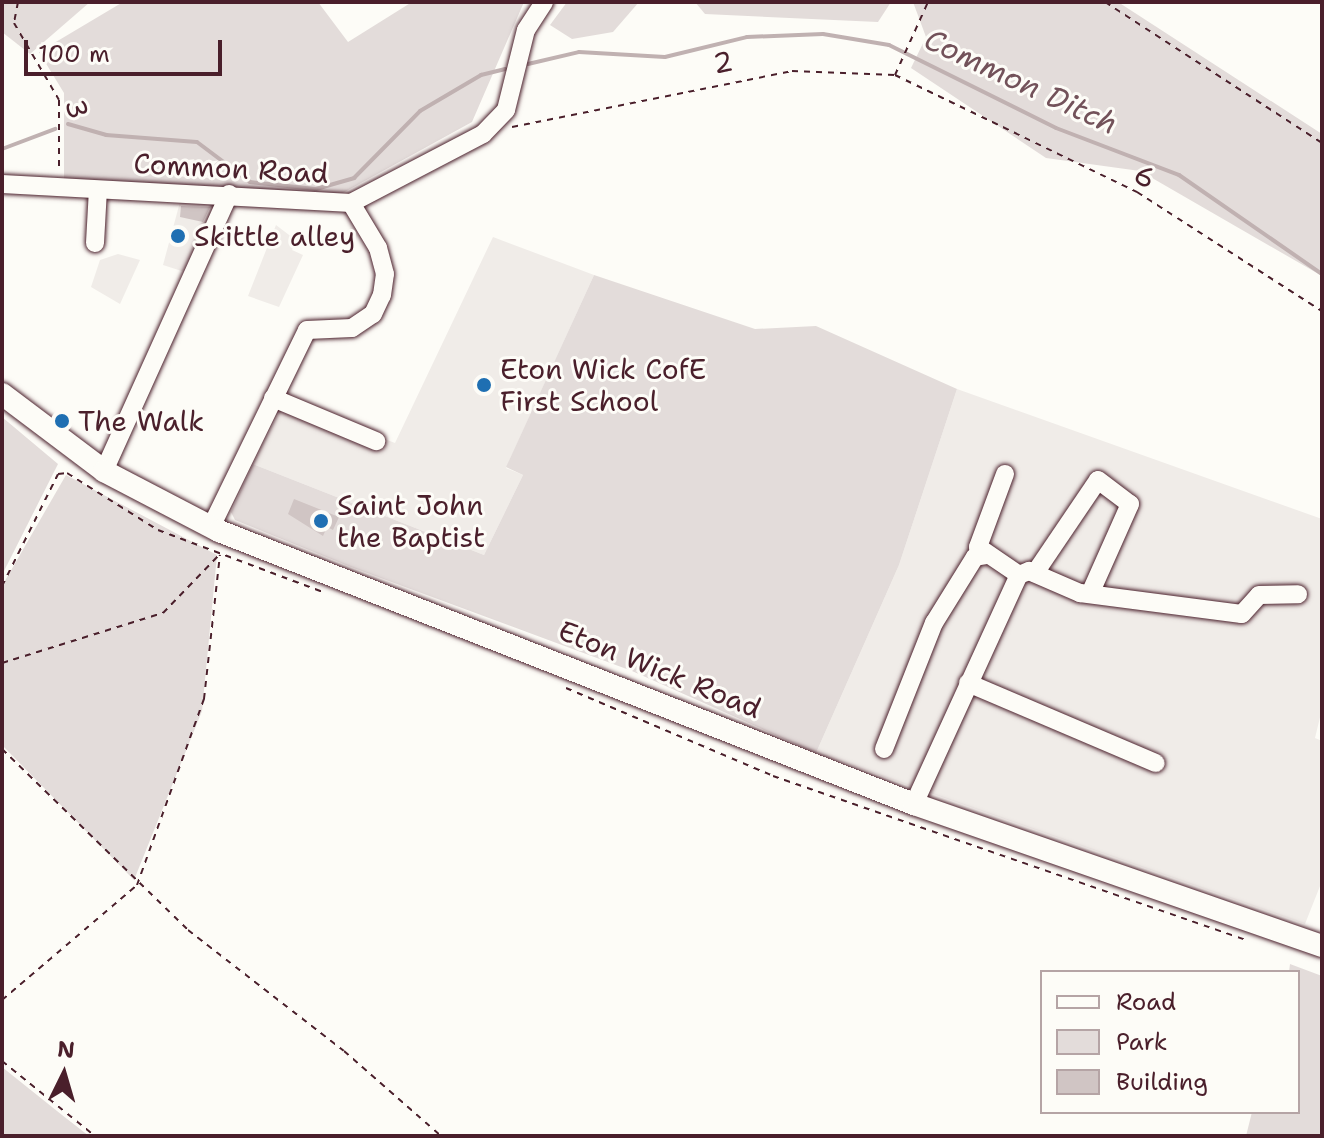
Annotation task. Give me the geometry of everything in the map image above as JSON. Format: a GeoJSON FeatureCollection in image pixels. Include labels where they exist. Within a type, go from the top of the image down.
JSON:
{"type":"FeatureCollection","features":[{"type":"Feature","properties":{"kind":"main road","name":"Eton Wick Road"},"geometry":{"type":"LineString","coordinates":[[2,394],[104,471],[215,529],[914,804],[1322,946]]}},
{"type":"Feature","properties":{"kind":"street","name":"Common Road"},"geometry":{"type":"LineString","coordinates":[[2,184],[351,203],[483,134],[506,110],[526,30],[544,2]]}},
{"type":"Feature","properties":{"kind":"street"},"geometry":{"type":"LineString","coordinates":[[95,243],[98,190]]}},
{"type":"Feature","properties":{"kind":"street"},"geometry":{"type":"LineString","coordinates":[[104,471],[229,194]]}},
{"type":"Feature","properties":{"kind":"street"},"geometry":{"type":"LineString","coordinates":[[215,529],[307,330],[352,328],[373,314],[382,295],[385,274],[378,248],[351,203]]}},
{"type":"Feature","properties":{"kind":"street"},"geometry":{"type":"LineString","coordinates":[[273,398],[376,441]]}},
{"type":"Feature","properties":{"kind":"street"},"geometry":{"type":"LineString","coordinates":[[986,555],[977,538],[1005,474]]}},
{"type":"Feature","properties":{"kind":"street"},"geometry":{"type":"LineString","coordinates":[[914,804],[968,683],[1027,574],[1098,480],[1130,504],[1090,594]]}},
{"type":"Feature","properties":{"kind":"street"},"geometry":{"type":"LineString","coordinates":[[884,749],[934,623],[975,557],[986,555],[1027,574],[1090,594],[1242,614],[1259,595],[1298,594]]}},
{"type":"Feature","properties":{"kind":"street"},"geometry":{"type":"LineString","coordinates":[[968,683],[1156,763]]}},
{"type":"Feature","properties":{"kind":"path","name":"3"},"geometry":{"type":"LineString","coordinates":[[18,2],[14,23],[59,100],[57,187]]}},
{"type":"Feature","properties":{"kind":"path"},"geometry":{"type":"LineString","coordinates":[[895,75],[928,2]]}},
{"type":"Feature","properties":{"kind":"path"},"geometry":{"type":"LineString","coordinates":[[1105,2],[1322,143]]}},
{"type":"Feature","properties":{"kind":"path","name":"2"},"geometry":{"type":"LineString","coordinates":[[483,134],[683,88],[792,71],[895,75]]}},
{"type":"Feature","properties":{"kind":"path","name":"6"},"geometry":{"type":"LineString","coordinates":[[895,75],[1137,192],[1322,311]]}},
{"type":"Feature","properties":{"kind":"path"},"geometry":{"type":"LineString","coordinates":[[2,586],[58,474],[67,473]]}},
{"type":"Feature","properties":{"kind":"path"},"geometry":{"type":"LineString","coordinates":[[2,1000],[137,885],[204,699],[220,554],[215,529]]}},
{"type":"Feature","properties":{"kind":"path"},"geometry":{"type":"LineString","coordinates":[[2,663],[163,613],[220,554]]}},
{"type":"Feature","properties":{"kind":"path"},"geometry":{"type":"LineString","coordinates":[[2,749],[137,885],[441,1136]]}},
{"type":"Feature","properties":{"kind":"path"},"geometry":{"type":"LineString","coordinates":[[2,1061],[95,1136]]}},
{"type":"Feature","properties":{"kind":"shaded area"},"geometry":{"type":"Polygon","coordinates":[[[214,201],[191,274],[163,265],[180,202],[214,201]]]}},
{"type":"Feature","properties":{"kind":"shaded area"},"geometry":{"type":"Polygon","coordinates":[[[276,225],[297,241],[292,250],[303,255],[279,307],[248,296],[276,225]]]}},
{"type":"Feature","properties":{"kind":"shaded area","name":"Eton Wick CofE First School"},"geometry":{"type":"Polygon","coordinates":[[[493,237],[594,275],[506,468],[523,475],[484,555],[253,464],[282,407],[292,403],[395,443],[493,237]]]}},
{"type":"Feature","properties":{"kind":"shaded area"},"geometry":{"type":"Polygon","coordinates":[[[118,254],[140,260],[120,304],[91,287],[100,260],[118,254]]]}},
{"type":"Feature","properties":{"kind":"shaded area"},"geometry":{"type":"Polygon","coordinates":[[[957,389],[1322,519],[1322,709],[1315,738],[1322,741],[1322,881],[1305,924],[816,753],[899,565],[957,389]]]}},
{"type":"Feature","properties":{"kind":"green space"},"geometry":{"type":"Polygon","coordinates":[[[2,2],[90,2],[30,54],[2,32],[2,2]]]}},
{"type":"Feature","properties":{"kind":"green space"},"geometry":{"type":"Polygon","coordinates":[[[123,2],[318,2],[348,42],[412,2],[524,2],[472,122],[341,194],[64,179],[64,93],[39,52],[123,2]]]}},
{"type":"Feature","properties":{"kind":"green space"},"geometry":{"type":"Polygon","coordinates":[[[567,2],[639,2],[613,32],[572,39],[550,25],[567,2]]]}},
{"type":"Feature","properties":{"kind":"green space"},"geometry":{"type":"Polygon","coordinates":[[[695,2],[891,2],[878,22],[705,14],[695,2]]]}},
{"type":"Feature","properties":{"kind":"green space"},"geometry":{"type":"Polygon","coordinates":[[[913,2],[1118,2],[1322,134],[1322,276],[1140,171],[1046,158],[911,68],[926,37],[913,2]]]}},
{"type":"Feature","properties":{"kind":"green space"},"geometry":{"type":"Polygon","coordinates":[[[594,275],[755,329],[816,326],[957,389],[899,565],[816,753],[632,671],[351,567],[235,520],[231,512],[253,464],[484,555],[523,475],[506,467],[594,275]]]}},
{"type":"Feature","properties":{"kind":"green space"},"geometry":{"type":"Polygon","coordinates":[[[2,417],[58,464],[2,575],[2,417]]]}},
{"type":"Feature","properties":{"kind":"green space"},"geometry":{"type":"Polygon","coordinates":[[[66,475],[217,555],[202,711],[134,880],[2,745],[2,586],[66,475]]]}},
{"type":"Feature","properties":{"kind":"green space"},"geometry":{"type":"Polygon","coordinates":[[[1290,964],[1322,976],[1322,1136],[1246,1136],[1252,1114],[1300,1114],[1300,970],[1289,970],[1290,964]]]}},
{"type":"Feature","properties":{"kind":"green space"},"geometry":{"type":"Polygon","coordinates":[[[2,1067],[62,1115],[89,1136],[2,1136],[2,1067]]]}},
{"type":"Feature","properties":{"kind":"building"},"geometry":{"type":"Polygon","coordinates":[[[181,206],[210,207],[203,222],[180,217],[181,206]]]}},
{"type":"Feature","properties":{"kind":"building","name":"Saint John the Baptist"},"geometry":{"type":"Polygon","coordinates":[[[294,499],[339,517],[333,530],[327,527],[323,536],[288,514],[294,499]]]}},
{"type":"Feature","properties":{"kind":"waterway","name":"Common Ditch"},"geometry":{"type":"LineString","coordinates":[[528,64],[579,52],[665,57],[747,37],[823,34],[889,45],[1056,128],[1179,175],[1322,274]]}},
{"type":"Feature","properties":{"kind":"waterway","name":"Common Ditch"},"geometry":{"type":"LineString","coordinates":[[68,124],[106,135],[197,142],[250,182],[316,189],[354,178],[420,111],[481,75],[505,69]]}},
{"type":"Feature","properties":{"kind":"waterway","name":"Common Ditch"},"geometry":{"type":"LineString","coordinates":[[2,149],[55,129]]}},
{"type":"Feature","properties":{"kind":"place","name":"Skittle alley"},"geometry":{"type":"Point","coordinates":[178,236]}},
{"type":"Feature","properties":{"kind":"place","name":"Eton Wick CofE First School"},"geometry":{"type":"Point","coordinates":[484,385]}},
{"type":"Feature","properties":{"kind":"place","name":"The Walk"},"geometry":{"type":"Point","coordinates":[62,421]}},
{"type":"Feature","properties":{"kind":"place","name":"Saint John the Baptist"},"geometry":{"type":"Point","coordinates":[321,521]}}]}
